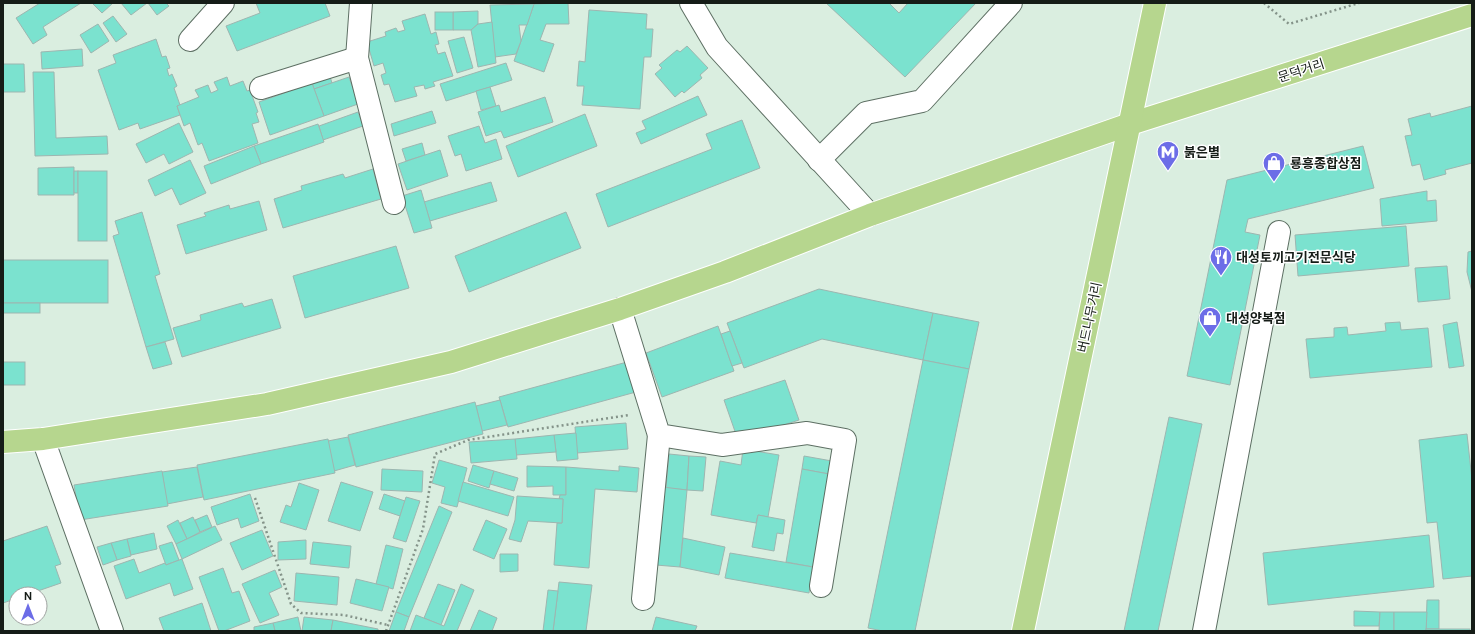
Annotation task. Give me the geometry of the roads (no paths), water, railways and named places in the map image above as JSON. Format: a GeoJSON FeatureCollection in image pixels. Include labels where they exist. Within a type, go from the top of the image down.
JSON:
{"type":"FeatureCollection","features":[{"type":"Feature","properties":{"kind":"main road","name":"버드나무거리"},"geometry":{"type":"LineString","coordinates":[[1023,631],[1130,124],[1154,3]]}},
{"type":"Feature","properties":{"kind":"main road","name":"문덕거리"},"geometry":{"type":"LineString","coordinates":[[3,442],[43,439],[275,402],[451,362],[620,309],[725,272],[870,215],[1130,124],[1472,15]]}},
{"type":"Feature","properties":{"kind":"street"},"geometry":{"type":"LineString","coordinates":[[190,40],[223,3]]}},
{"type":"Feature","properties":{"kind":"street"},"geometry":{"type":"LineString","coordinates":[[360,3],[357,58],[394,204]]}},
{"type":"Feature","properties":{"kind":"street"},"geometry":{"type":"LineString","coordinates":[[691,3],[717,47],[870,215]]}},
{"type":"Feature","properties":{"kind":"street"},"geometry":{"type":"LineString","coordinates":[[819,160],[866,113],[922,100],[1011,3]]}},
{"type":"Feature","properties":{"kind":"street"},"geometry":{"type":"LineString","coordinates":[[261,88],[357,58]]}},
{"type":"Feature","properties":{"kind":"street"},"geometry":{"type":"LineString","coordinates":[[1204,631],[1279,232]]}},
{"type":"Feature","properties":{"kind":"street"},"geometry":{"type":"LineString","coordinates":[[620,309],[659,435],[643,599]]}},
{"type":"Feature","properties":{"kind":"street"},"geometry":{"type":"LineString","coordinates":[[659,435],[722,445],[807,433],[845,440],[821,586]]}},
{"type":"Feature","properties":{"kind":"street"},"geometry":{"type":"LineString","coordinates":[[43,439],[112,631]]}},
{"type":"Feature","properties":{"kind":"place","name":"붉은별"},"geometry":{"type":"Point","coordinates":[1168,172]}},
{"type":"Feature","properties":{"kind":"place","name":"룡흥종합상점"},"geometry":{"type":"Point","coordinates":[1274,182]}},
{"type":"Feature","properties":{"kind":"place","name":"대성토끼고기전문식당"},"geometry":{"type":"Point","coordinates":[1221,276]}},
{"type":"Feature","properties":{"kind":"place","name":"대성양복점"},"geometry":{"type":"Point","coordinates":[1210,338]}}]}
